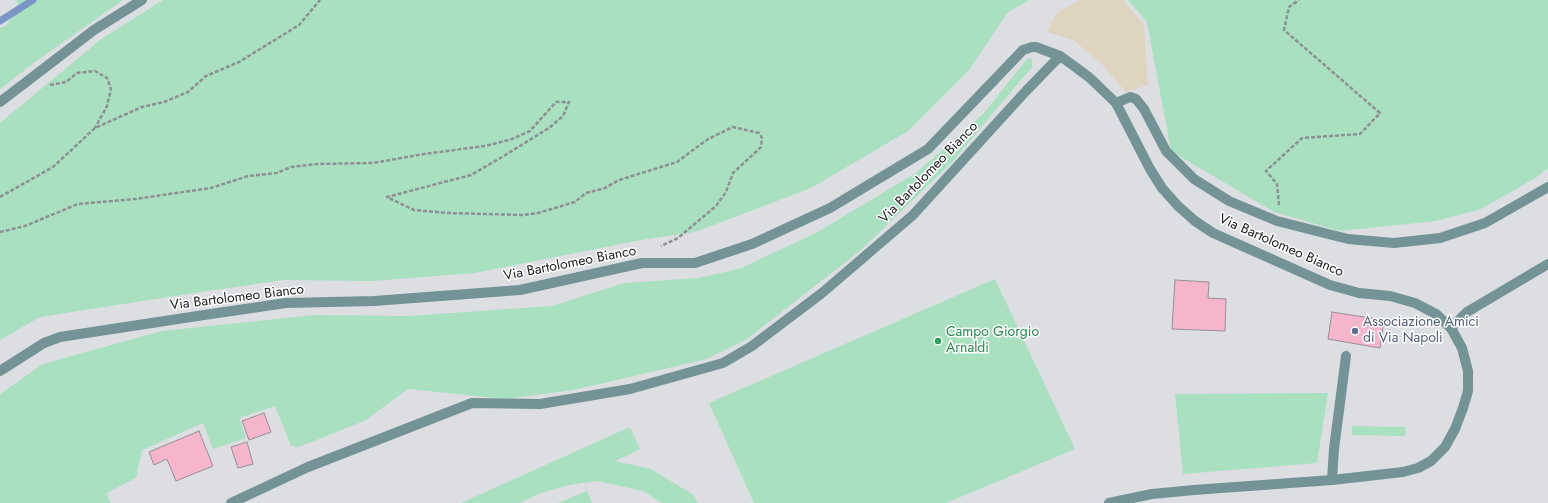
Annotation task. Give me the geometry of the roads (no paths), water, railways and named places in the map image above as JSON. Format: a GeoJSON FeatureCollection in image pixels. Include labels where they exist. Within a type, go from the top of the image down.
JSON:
{"type":"FeatureCollection","features":[{"type":"Feature","properties":{"kind":"street"},"geometry":{"type":"LineString","coordinates":[[0,102],[94,30],[142,0]]}},
{"type":"Feature","properties":{"kind":"street","name":"Via Bartolomeo Bianco"},"geometry":{"type":"LineString","coordinates":[[0,370],[44,343],[60,337],[286,303],[374,300],[520,290],[642,263],[695,263],[752,244],[830,208],[928,150],[1024,50],[1032,47],[1039,47],[1060,56],[1090,78],[1116,103],[1150,169],[1162,188],[1178,206],[1195,221],[1213,233],[1330,285],[1359,293],[1390,296],[1415,303],[1436,314],[1451,328],[1462,348],[1468,371],[1468,391],[1463,408],[1445,447],[1431,461],[1418,468],[1403,472],[1332,480],[1152,494],[1109,503]]}},
{"type":"Feature","properties":{"kind":"street","name":"Via Bartolomeo Bianco"},"geometry":{"type":"LineString","coordinates":[[231,503],[308,467],[472,402],[540,404],[630,389],[724,362],[752,346],[822,293],[913,214],[1060,56]]}},
{"type":"Feature","properties":{"kind":"street"},"geometry":{"type":"LineString","coordinates":[[1116,103],[1130,97],[1136,98],[1144,109],[1166,151],[1194,179],[1229,201],[1277,221],[1348,239],[1394,243],[1440,238],[1485,223],[1548,187]]}},
{"type":"Feature","properties":{"kind":"street"},"geometry":{"type":"LineString","coordinates":[[1451,328],[1467,312],[1548,264]]}},
{"type":"Feature","properties":{"kind":"street"},"geometry":{"type":"LineString","coordinates":[[1332,480],[1334,449],[1346,356]]}},
{"type":"Feature","properties":{"kind":"waterway"},"geometry":{"type":"LineString","coordinates":[[0,21],[33,0]]}},
{"type":"Feature","properties":{"kind":"place","name":"Associazione Amici di Via Napoli"},"geometry":{"type":"Point","coordinates":[1355,331]}},
{"type":"Feature","properties":{"kind":"place","name":"Campo Giorgio Arnaldi"},"geometry":{"type":"Point","coordinates":[938,341]}}]}
